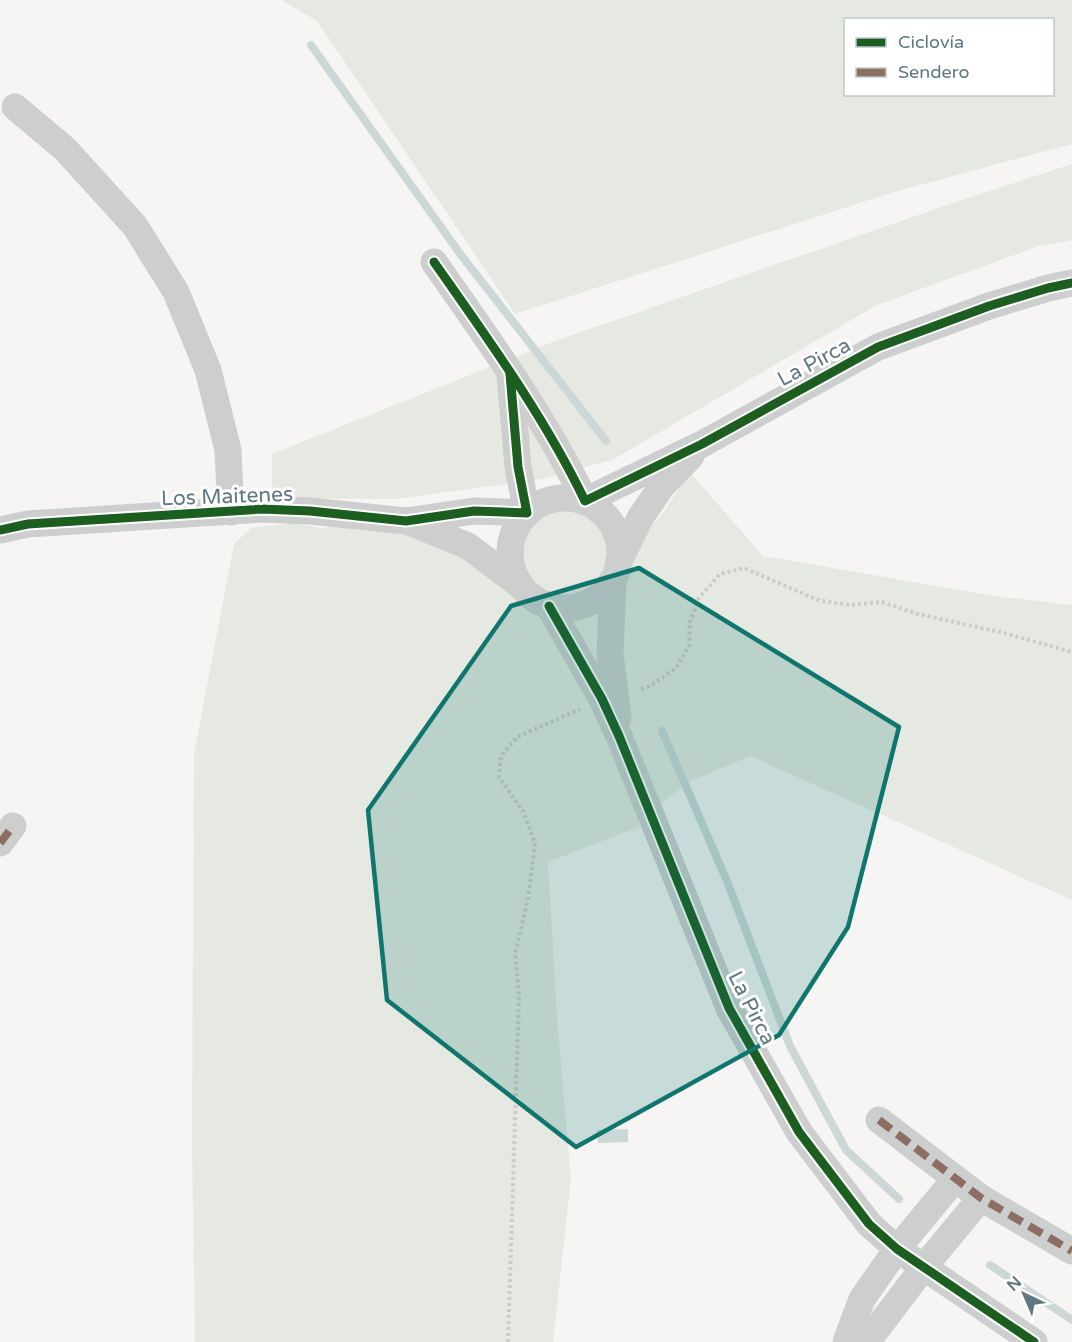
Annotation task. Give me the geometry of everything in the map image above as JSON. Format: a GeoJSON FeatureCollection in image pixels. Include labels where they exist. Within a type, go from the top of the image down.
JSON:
{"type":"FeatureCollection","features":[{"type":"Feature","properties":{"kind":"street"},"geometry":{"type":"LineString","coordinates":[[15,108],[65,149],[135,226],[176,292],[208,370],[228,450],[231,512]]}},
{"type":"Feature","properties":{"kind":"street"},"geometry":{"type":"LineString","coordinates":[[434,262],[510,371],[566,462],[585,501]]}},
{"type":"Feature","properties":{"kind":"street","name":"La Pirca"},"geometry":{"type":"LineString","coordinates":[[585,501],[702,444],[878,347],[989,306],[1072,282]]}},
{"type":"Feature","properties":{"kind":"street"},"geometry":{"type":"LineString","coordinates":[[510,371],[518,467],[527,513]]}},
{"type":"Feature","properties":{"kind":"street","name":"La Pirca"},"geometry":{"type":"LineString","coordinates":[[619,736],[610,654],[616,570],[640,518],[662,486],[702,444]]}},
{"type":"Feature","properties":{"kind":"street"},"geometry":{"type":"LineString","coordinates":[[569,498],[585,501],[600,510],[612,525],[619,542],[616,570],[602,594],[586,603],[567,608],[549,606],[534,598],[521,587],[511,565],[511,541],[517,526],[527,513],[539,504],[554,499],[569,498]]}},
{"type":"Feature","properties":{"kind":"street","name":"Los Maitenes"},"geometry":{"type":"LineString","coordinates":[[0,530],[28,524],[262,509],[310,511],[406,521],[474,511],[527,513]]}},
{"type":"Feature","properties":{"kind":"street","name":"Los Maitenes"},"geometry":{"type":"LineString","coordinates":[[406,521],[468,546],[521,587]]}},
{"type":"Feature","properties":{"kind":"street","name":"La Pirca"},"geometry":{"type":"LineString","coordinates":[[549,606],[602,699],[619,736],[729,1008],[799,1132],[869,1224],[923,1268],[1034,1342]]}},
{"type":"Feature","properties":{"kind":"street"},"geometry":{"type":"LineString","coordinates":[[879,1120],[981,1198],[1072,1251]]}},
{"type":"Feature","properties":{"kind":"street"},"geometry":{"type":"LineString","coordinates":[[846,1342],[862,1299],[897,1249],[955,1179]]}},
{"type":"Feature","properties":{"kind":"street"},"geometry":{"type":"LineString","coordinates":[[867,1342],[923,1268],[981,1198]]}},
{"type":"Feature","properties":{"kind":"highlighted area"},"geometry":{"type":"Polygon","coordinates":[[[639,568],[899,727],[848,927],[779,1035],[576,1147],[387,1000],[368,810],[511,606],[639,568]]]}},
{"type":"Feature","properties":{"kind":"shaded area"},"geometry":{"type":"Polygon","coordinates":[[[281,0],[1072,0],[1072,144],[894,192],[515,314],[317,21],[281,0]]]}},
{"type":"Feature","properties":{"kind":"shaded area"},"geometry":{"type":"Polygon","coordinates":[[[1072,164],[1072,240],[1039,246],[877,305],[614,459],[542,479],[396,499],[272,498],[272,454],[555,341],[1072,164]]]}},
{"type":"Feature","properties":{"kind":"shaded area"},"geometry":{"type":"Polygon","coordinates":[[[690,472],[763,556],[995,596],[1072,605],[1072,900],[750,756],[688,782],[638,822],[639,827],[548,862],[557,1017],[571,1179],[553,1342],[195,1342],[192,1140],[194,754],[234,544],[251,528],[293,523],[322,528],[344,524],[409,535],[474,561],[534,609],[571,616],[620,586],[644,532],[660,517],[690,472]]]}},
{"type":"Feature","properties":{"kind":"shaded area"},"geometry":{"type":"Polygon","coordinates":[[[564,503],[574,504],[591,511],[605,525],[612,542],[612,562],[605,579],[591,593],[574,600],[564,601],[554,600],[537,593],[523,579],[516,562],[515,552],[516,542],[523,525],[537,511],[554,504],[564,503]]]}},
{"type":"Feature","properties":{"kind":"shaded area"},"geometry":{"type":"Polygon","coordinates":[[[628,1129],[628,1142],[598,1143],[597,1130],[628,1129]]]}},
{"type":"Feature","properties":{"kind":"waterway"},"geometry":{"type":"LineString","coordinates":[[311,45],[461,255],[606,441]]}},
{"type":"Feature","properties":{"kind":"waterway"},"geometry":{"type":"LineString","coordinates":[[662,731],[727,881],[790,1046],[846,1150],[899,1199]]}},
{"type":"Feature","properties":{"kind":"waterway"},"geometry":{"type":"LineString","coordinates":[[990,1265],[1072,1320]]}},
{"type":"Feature","properties":{"kind":"marked path"},"geometry":{"type":"LineString","coordinates":[[0,843],[13,826]]}},
{"type":"Feature","properties":{"kind":"marked path"},"geometry":{"type":"LineString","coordinates":[[879,1120],[981,1198],[1072,1251]]}},
{"type":"Feature","properties":{"kind":"cycle path"},"geometry":{"type":"LineString","coordinates":[[434,262],[533,408],[585,501],[702,444],[878,347],[989,306],[1072,283]]}},
{"type":"Feature","properties":{"kind":"cycle path"},"geometry":{"type":"LineString","coordinates":[[0,530],[28,524],[262,509],[310,511],[406,521],[474,511],[527,513],[518,467],[510,374]]}},
{"type":"Feature","properties":{"kind":"cycle path"},"geometry":{"type":"LineString","coordinates":[[549,606],[602,699],[619,736],[729,1008],[799,1132],[869,1224],[897,1249],[1034,1342]]}}]}
